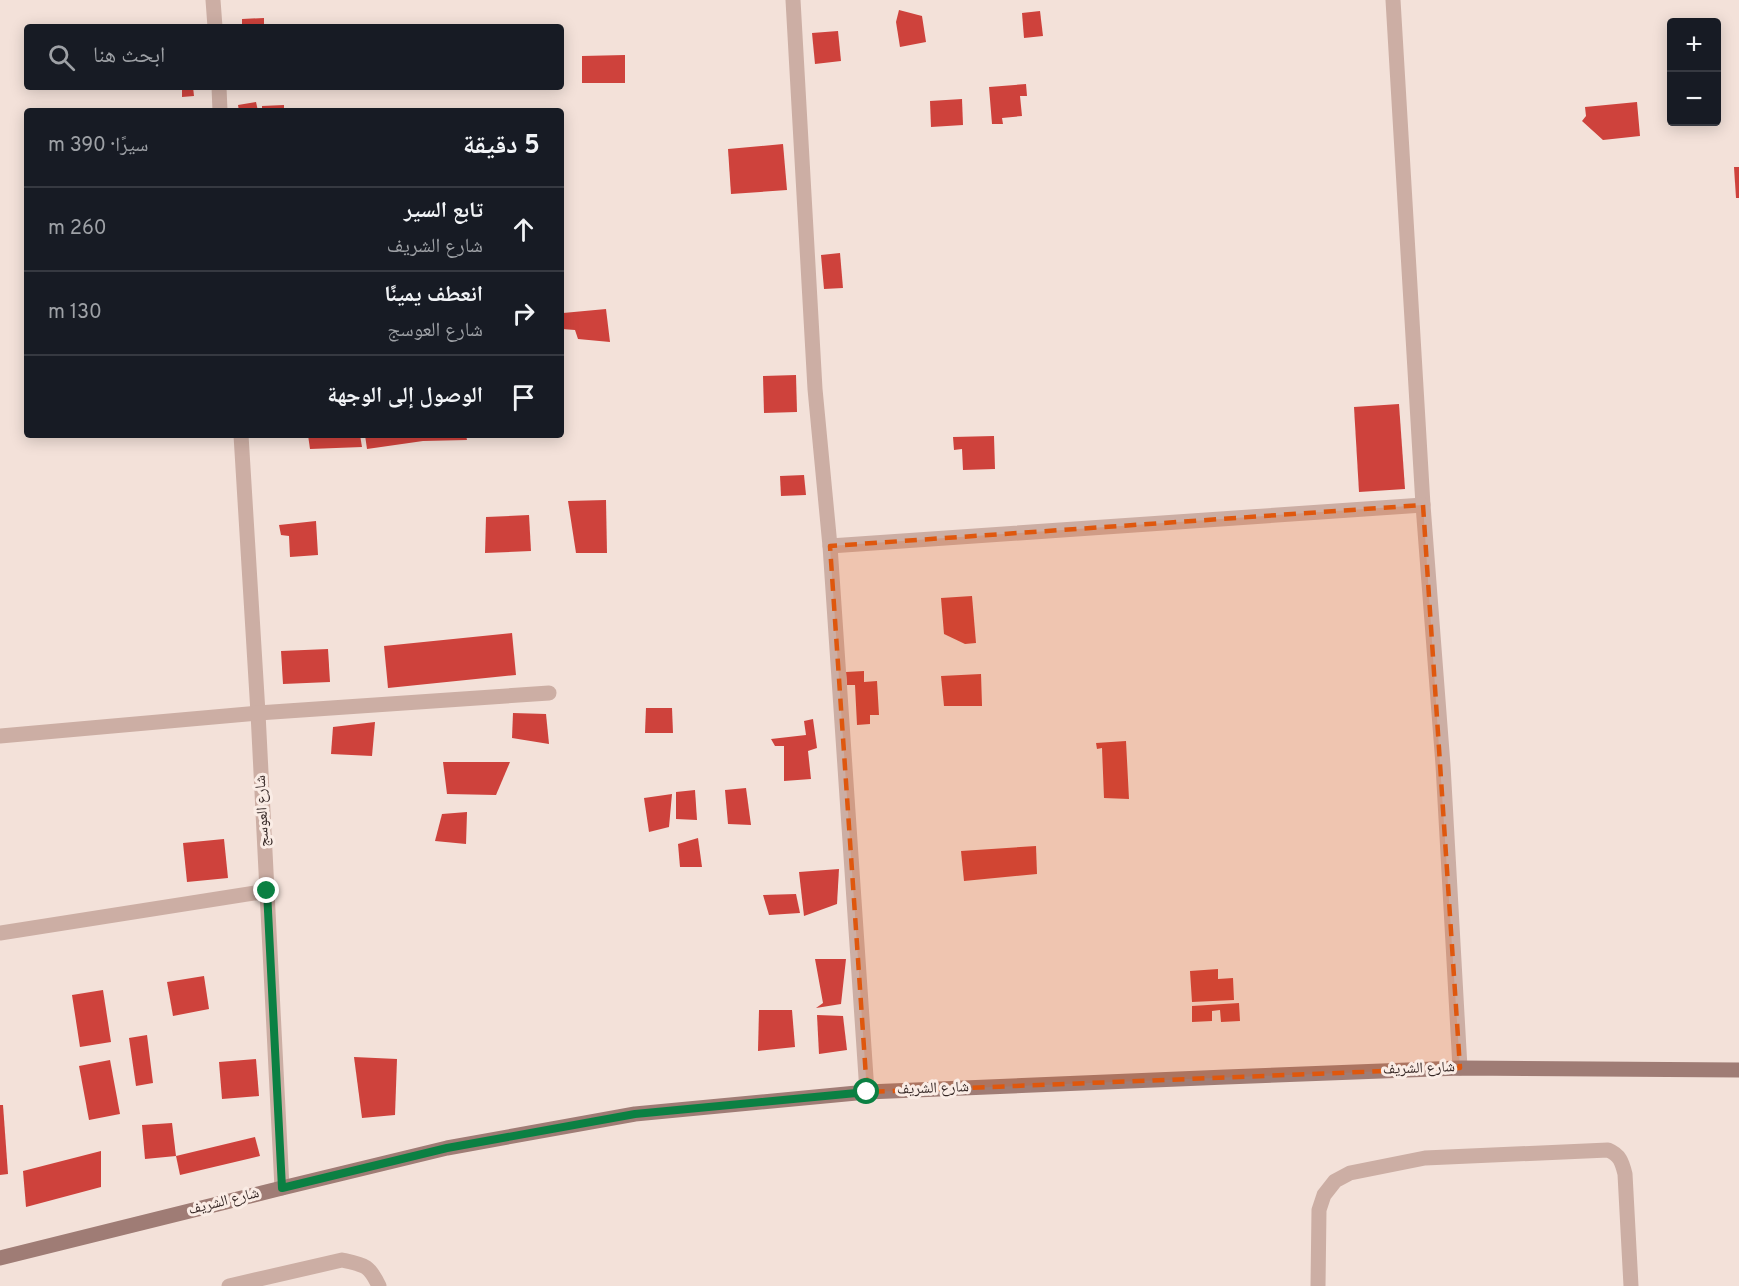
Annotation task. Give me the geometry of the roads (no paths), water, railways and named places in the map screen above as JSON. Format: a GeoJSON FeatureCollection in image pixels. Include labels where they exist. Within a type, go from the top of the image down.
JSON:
{"type":"FeatureCollection","features":[{"type":"Feature","properties":{"kind":"main road","name":"شارع الشريف"},"geometry":{"type":"LineString","coordinates":[[0,1258],[447,1148],[635,1114],[867,1092],[1460,1068],[1739,1070]]}},
{"type":"Feature","properties":{"kind":"street"},"geometry":{"type":"LineString","coordinates":[[213,0],[215,24]]}},
{"type":"Feature","properties":{"kind":"street"},"geometry":{"type":"LineString","coordinates":[[793,0],[815,389],[830,546],[867,1092]]}},
{"type":"Feature","properties":{"kind":"street"},"geometry":{"type":"LineString","coordinates":[[1393,0],[1423,505],[1443,765],[1460,1068]]}},
{"type":"Feature","properties":{"kind":"street"},"geometry":{"type":"LineString","coordinates":[[219,90],[220,108]]}},
{"type":"Feature","properties":{"kind":"street","name":"شارع العوسج"},"geometry":{"type":"LineString","coordinates":[[241,438],[258,713],[282,1188]]}},
{"type":"Feature","properties":{"kind":"street"},"geometry":{"type":"LineString","coordinates":[[830,546],[1423,505]]}},
{"type":"Feature","properties":{"kind":"street"},"geometry":{"type":"LineString","coordinates":[[0,736],[258,713],[549,693]]}},
{"type":"Feature","properties":{"kind":"street"},"geometry":{"type":"LineString","coordinates":[[0,933],[267,891]]}},
{"type":"Feature","properties":{"kind":"street"},"geometry":{"type":"LineString","coordinates":[[1318,1286],[1319,1210],[1324,1195],[1335,1181],[1350,1173],[1425,1158],[1608,1150],[1615,1153],[1622,1161],[1626,1174],[1630,1286]]}},
{"type":"Feature","properties":{"kind":"street"},"geometry":{"type":"LineString","coordinates":[[229,1286],[342,1260],[360,1263],[371,1270],[379,1286]]}}]}
